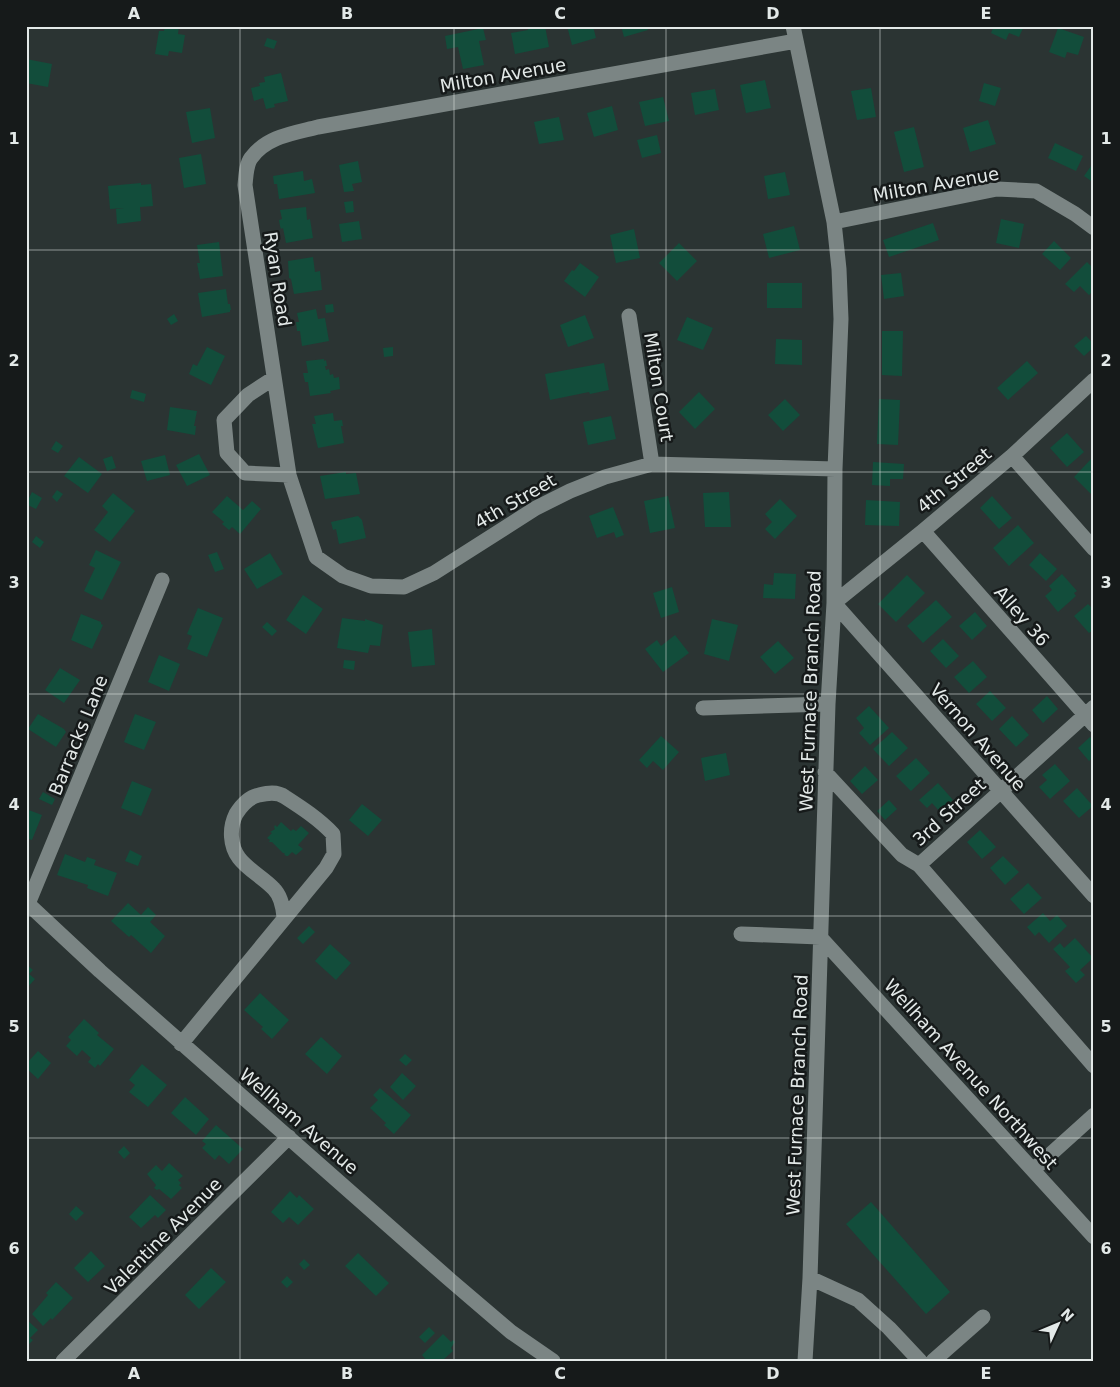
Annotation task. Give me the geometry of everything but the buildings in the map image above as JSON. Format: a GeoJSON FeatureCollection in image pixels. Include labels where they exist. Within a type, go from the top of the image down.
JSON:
{"type":"FeatureCollection","features":[{"type":"Feature","properties":{"kind":"street","name":"Milton Avenue"},"geometry":{"type":"LineString","coordinates":[[245,185],[250,159],[262,147],[277,138],[318,127],[795,34]]}},
{"type":"Feature","properties":{"kind":"street","name":"West Furnace Branch Road"},"geometry":{"type":"LineString","coordinates":[[795,34],[834,222],[841,319],[835,469],[834,603],[825,772],[806,1361]]}},
{"type":"Feature","properties":{"kind":"street","name":"Ryan Road"},"geometry":{"type":"LineString","coordinates":[[245,185],[289,475]]}},
{"type":"Feature","properties":{"kind":"street","name":"Milton Avenue"},"geometry":{"type":"LineString","coordinates":[[834,222],[997,189],[1036,191],[1075,214],[1094,228]]}},
{"type":"Feature","properties":{"kind":"street","name":"Milton Court"},"geometry":{"type":"LineString","coordinates":[[629,316],[652,464]]}},
{"type":"Feature","properties":{"kind":"street"},"geometry":{"type":"LineString","coordinates":[[274,378],[248,395],[224,420],[227,453],[246,474],[289,475]]}},
{"type":"Feature","properties":{"kind":"street","name":"4th Street"},"geometry":{"type":"LineString","coordinates":[[834,603],[1012,456],[1093,383]]}},
{"type":"Feature","properties":{"kind":"street"},"geometry":{"type":"LineString","coordinates":[[1012,456],[1094,550]]}},
{"type":"Feature","properties":{"kind":"street","name":"4th Street"},"geometry":{"type":"LineString","coordinates":[[289,475],[316,556],[343,576],[371,586],[404,587],[434,573],[536,508],[570,491],[605,477],[652,464],[835,469]]}},
{"type":"Feature","properties":{"kind":"street","name":"Alley 36"},"geometry":{"type":"LineString","coordinates":[[923,531],[1091,715]]}},
{"type":"Feature","properties":{"kind":"street","name":"Barracks Lane"},"geometry":{"type":"LineString","coordinates":[[27,903],[162,580]]}},
{"type":"Feature","properties":{"kind":"street","name":"Vernon Avenue"},"geometry":{"type":"LineString","coordinates":[[834,603],[1094,896]]}},
{"type":"Feature","properties":{"kind":"street"},"geometry":{"type":"LineString","coordinates":[[703,708],[828,704]]}},
{"type":"Feature","properties":{"kind":"street","name":"3rd Street"},"geometry":{"type":"LineString","coordinates":[[919,865],[1001,791],[1091,715]]}},
{"type":"Feature","properties":{"kind":"street"},"geometry":{"type":"LineString","coordinates":[[825,772],[902,855],[919,865],[1094,1066]]}},
{"type":"Feature","properties":{"kind":"street"},"geometry":{"type":"LineString","coordinates":[[182,1044],[326,868],[334,854],[334,834],[322,823],[281,794],[257,795],[243,804],[235,816],[231,831],[233,844],[239,858],[274,889],[280,898],[284,917]]}},
{"type":"Feature","properties":{"kind":"street","name":"Wellham Avenue"},"geometry":{"type":"LineString","coordinates":[[27,903],[182,1044],[511,1332],[553,1361]]}},
{"type":"Feature","properties":{"kind":"street"},"geometry":{"type":"LineString","coordinates":[[741,934],[820,937]]}},
{"type":"Feature","properties":{"kind":"street","name":"Wellham Avenue Northwest"},"geometry":{"type":"LineString","coordinates":[[820,937],[1094,1237]]}},
{"type":"Feature","properties":{"kind":"street"},"geometry":{"type":"LineString","coordinates":[[1033,1170],[1094,1115]]}},
{"type":"Feature","properties":{"kind":"street","name":"Valentine Avenue"},"geometry":{"type":"LineString","coordinates":[[63,1361],[289,1137]]}},
{"type":"Feature","properties":{"kind":"street"},"geometry":{"type":"LineString","coordinates":[[810,1278],[858,1300],[889,1328],[920,1361]]}},
{"type":"Feature","properties":{"kind":"street"},"geometry":{"type":"LineString","coordinates":[[933,1361],[983,1317]]}}]}
